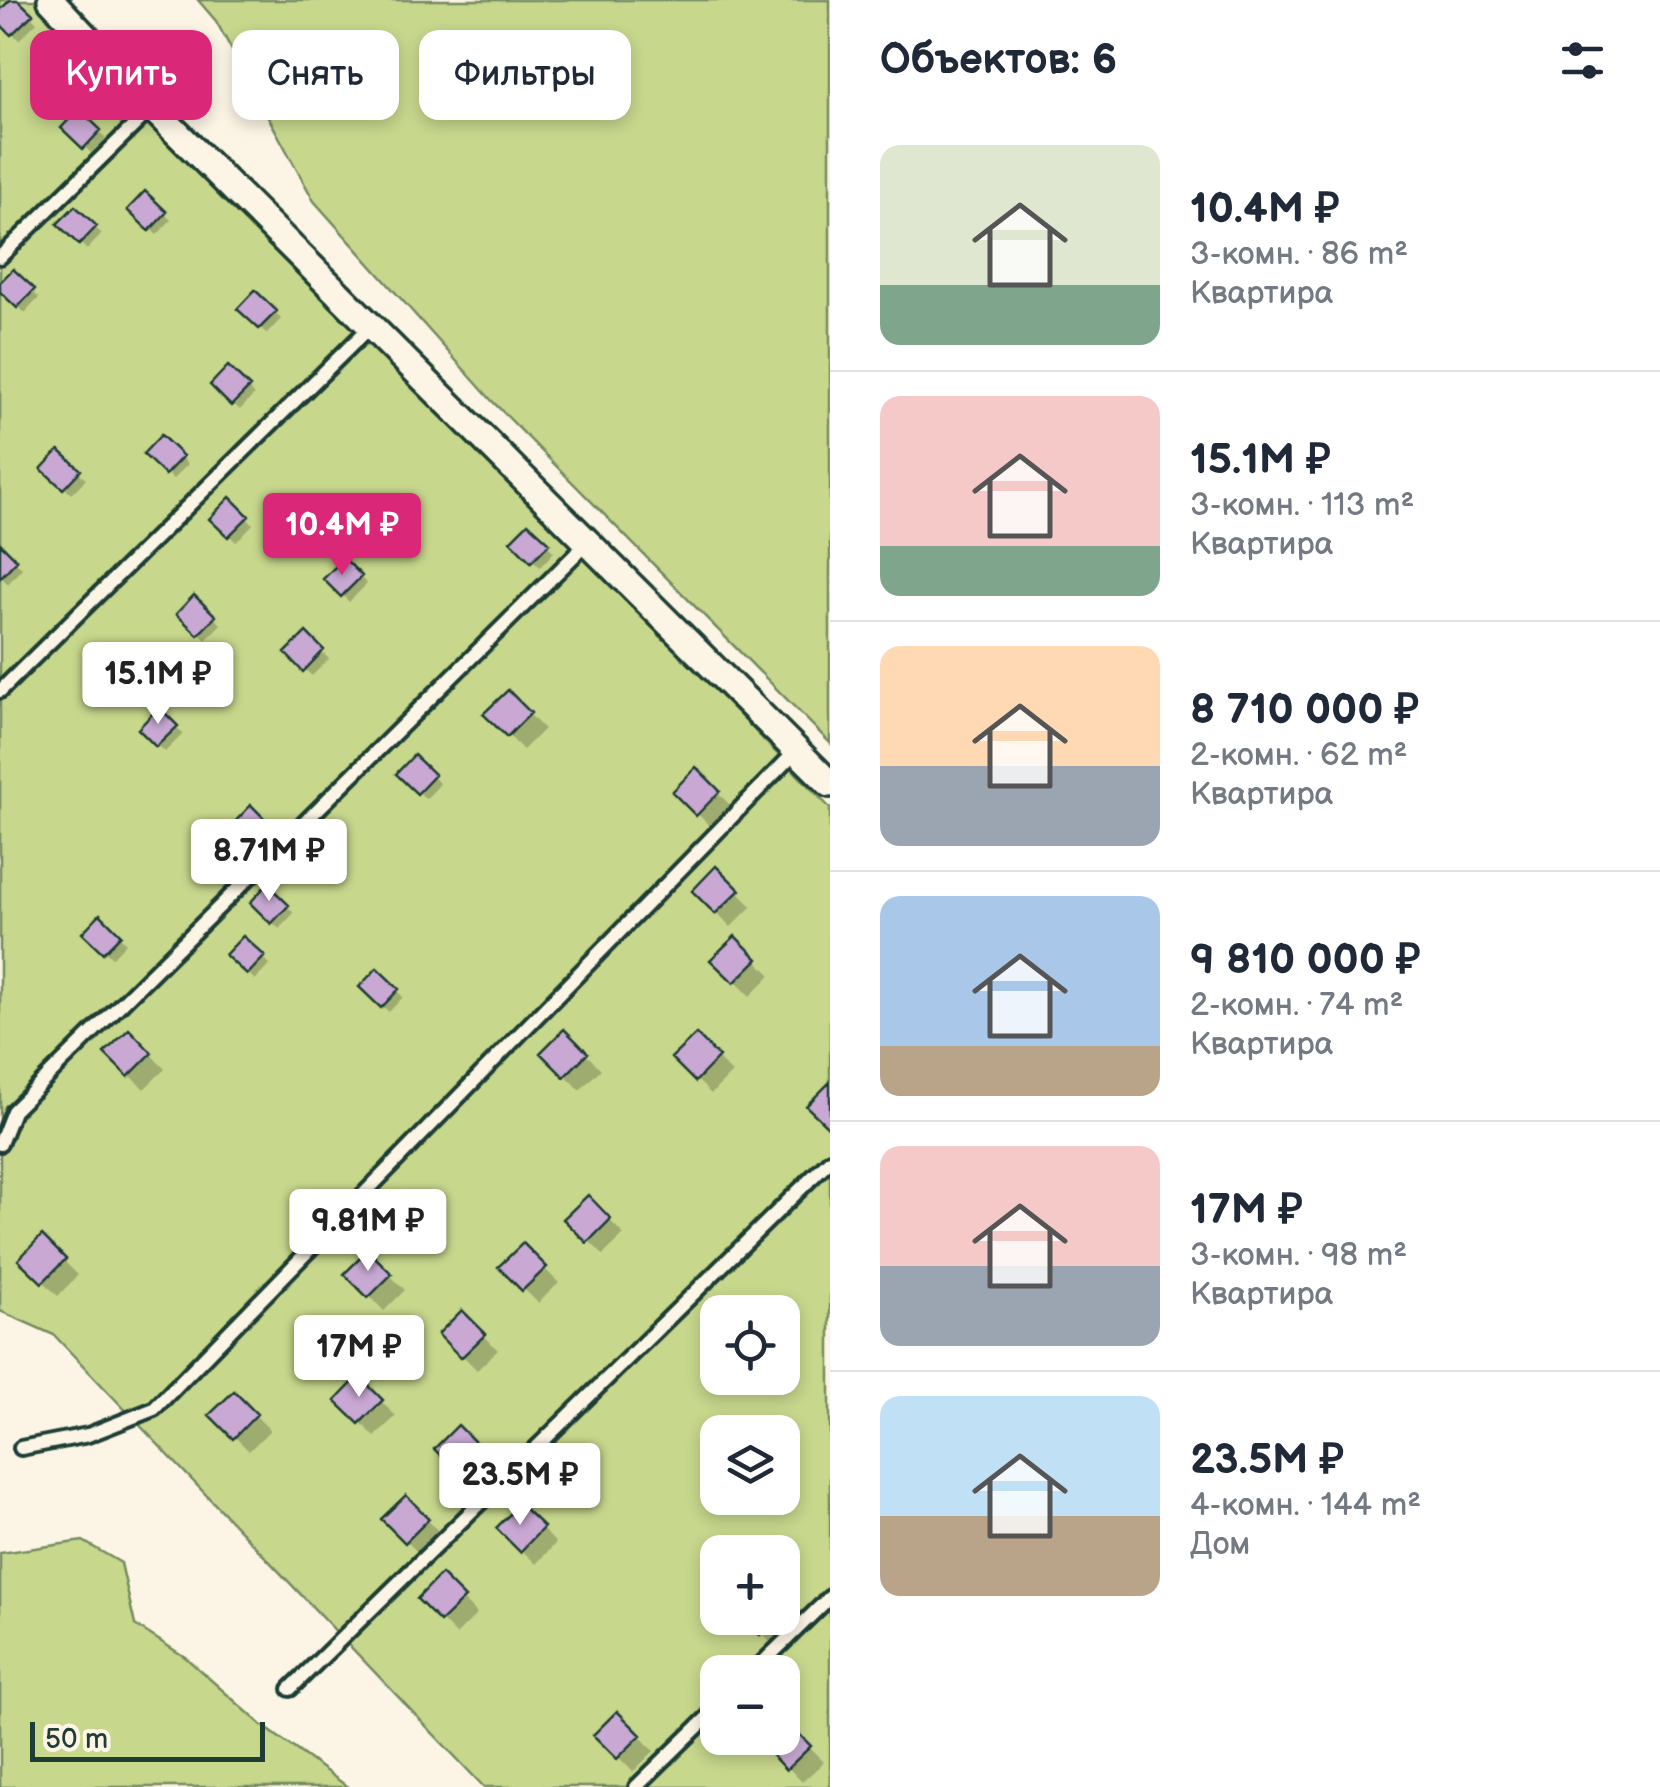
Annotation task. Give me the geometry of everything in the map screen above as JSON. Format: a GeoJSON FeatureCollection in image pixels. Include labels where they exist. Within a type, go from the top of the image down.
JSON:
{"type":"FeatureCollection","features":[{"type":"Feature","properties":{"kind":"street"},"geometry":{"type":"LineString","coordinates":[[51,0],[79,30]]}},
{"type":"Feature","properties":{"kind":"street"},"geometry":{"type":"LineString","coordinates":[[164,120],[830,784]]}},
{"type":"Feature","properties":{"kind":"lane"},"geometry":{"type":"LineString","coordinates":[[0,257],[140,120]]}},
{"type":"Feature","properties":{"kind":"lane"},"geometry":{"type":"LineString","coordinates":[[0,692],[373,324]]}},
{"type":"Feature","properties":{"kind":"lane"},"geometry":{"type":"LineString","coordinates":[[0,1144],[13,1111],[588,542]]}},
{"type":"Feature","properties":{"kind":"lane"},"geometry":{"type":"LineString","coordinates":[[20,1448],[88,1435],[154,1408],[797,750]]}},
{"type":"Feature","properties":{"kind":"lane"},"geometry":{"type":"LineString","coordinates":[[290,1690],[830,1160]]}},
{"type":"Feature","properties":{"kind":"lane"},"geometry":{"type":"LineString","coordinates":[[770,1655],[830,1596]]}},
{"type":"Feature","properties":{"kind":"lane"},"geometry":{"type":"LineString","coordinates":[[636,1787],[700,1725]]}},
{"type":"Feature","properties":{"kind":"green space"},"geometry":{"type":"Polygon","coordinates":[[[0,0],[45,0],[74,30],[30,30],[30,120],[162,120],[830,808],[830,1787],[484,1787],[54,1335],[0,1311],[0,0]]]}},
{"type":"Feature","properties":{"kind":"green space"},"geometry":{"type":"Polygon","coordinates":[[[198,0],[830,0],[830,743],[492,401],[314,201],[270,120],[399,120],[399,30],[232,30],[232,50],[216,21],[198,0]]]}},
{"type":"Feature","properties":{"kind":"green space"},"geometry":{"type":"Polygon","coordinates":[[[83,1541],[121,1563],[135,1625],[185,1657],[263,1726],[348,1787],[0,1787],[0,1553],[83,1541]]]}},
{"type":"Feature","properties":{"kind":"building"},"geometry":{"type":"Polygon","coordinates":[[[10,0],[18,0],[33,14],[11,35],[0,24],[0,10],[10,0]]]}},
{"type":"Feature","properties":{"kind":"building"},"geometry":{"type":"Polygon","coordinates":[[[69,120],[91,120],[101,130],[83,149],[61,128],[69,120]]]}},
{"type":"Feature","properties":{"kind":"building"},"geometry":{"type":"Polygon","coordinates":[[[145,191],[167,212],[149,231],[127,210],[145,191]]]}},
{"type":"Feature","properties":{"kind":"building"},"geometry":{"type":"Polygon","coordinates":[[[75,206],[97,226],[79,245],[57,224],[75,206]]]}},
{"type":"Feature","properties":{"kind":"building"},"geometry":{"type":"Polygon","coordinates":[[[13,269],[35,289],[17,308],[0,292],[0,282],[13,269]]]}},
{"type":"Feature","properties":{"kind":"building"},"geometry":{"type":"Polygon","coordinates":[[[255,290],[277,311],[259,329],[237,309],[255,290]]]}},
{"type":"Feature","properties":{"kind":"building"},"geometry":{"type":"Polygon","coordinates":[[[228,366],[250,387],[231,406],[210,385],[228,366]]]}},
{"type":"Feature","properties":{"kind":"building"},"geometry":{"type":"Polygon","coordinates":[[[161,435],[183,456],[165,475],[143,454],[161,435]]]}},
{"type":"Feature","properties":{"kind":"building"},"geometry":{"type":"Polygon","coordinates":[[[59,450],[81,470],[63,489],[41,469],[59,450]]]}},
{"type":"Feature","properties":{"kind":"building"},"geometry":{"type":"Polygon","coordinates":[[[230,497],[249,516],[228,537],[209,519],[230,497]]]}},
{"type":"Feature","properties":{"kind":"building"},"geometry":{"type":"Polygon","coordinates":[[[528,523],[550,543],[531,562],[510,541],[528,523]]]}},
{"type":"Feature","properties":{"kind":"building"},"geometry":{"type":"Polygon","coordinates":[[[0,543],[17,560],[0,578],[0,543]]]}},
{"type":"Feature","properties":{"kind":"building"},"geometry":{"type":"Polygon","coordinates":[[[344,558],[362,576],[341,597],[323,579],[344,558]]]}},
{"type":"Feature","properties":{"kind":"building"},"geometry":{"type":"Polygon","coordinates":[[[194,595],[216,616],[198,635],[176,614],[194,595]]]}},
{"type":"Feature","properties":{"kind":"building"},"geometry":{"type":"Polygon","coordinates":[[[306,632],[324,650],[303,672],[285,653],[306,632]]]}},
{"type":"Feature","properties":{"kind":"building"},"geometry":{"type":"Polygon","coordinates":[[[508,690],[531,713],[507,737],[483,714],[508,690]]]}},
{"type":"Feature","properties":{"kind":"building"},"geometry":{"type":"Polygon","coordinates":[[[159,707],[178,726],[156,747],[138,729],[159,707]]]}},
{"type":"Feature","properties":{"kind":"building"},"geometry":{"type":"Polygon","coordinates":[[[414,755],[435,775],[417,794],[396,774],[414,755]]]}},
{"type":"Feature","properties":{"kind":"building"},"geometry":{"type":"Polygon","coordinates":[[[696,767],[720,791],[696,816],[672,792],[696,767]]]}},
{"type":"Feature","properties":{"kind":"building"},"geometry":{"type":"Polygon","coordinates":[[[251,805],[272,826],[254,845],[233,824],[251,805]]]}},
{"type":"Feature","properties":{"kind":"building"},"geometry":{"type":"Polygon","coordinates":[[[716,866],[740,890],[715,914],[692,891],[716,866]]]}},
{"type":"Feature","properties":{"kind":"building"},"geometry":{"type":"Polygon","coordinates":[[[267,884],[289,905],[271,924],[250,903],[267,884]]]}},
{"type":"Feature","properties":{"kind":"building"},"geometry":{"type":"Polygon","coordinates":[[[100,914],[121,935],[103,953],[82,933],[100,914]]]}},
{"type":"Feature","properties":{"kind":"building"},"geometry":{"type":"Polygon","coordinates":[[[243,936],[265,956],[247,975],[225,955],[243,936]]]}},
{"type":"Feature","properties":{"kind":"building"},"geometry":{"type":"Polygon","coordinates":[[[735,936],[758,959],[734,983],[710,960],[735,936]]]}},
{"type":"Feature","properties":{"kind":"building"},"geometry":{"type":"Polygon","coordinates":[[[377,968],[399,989],[381,1008],[359,987],[377,968]]]}},
{"type":"Feature","properties":{"kind":"building"},"geometry":{"type":"Polygon","coordinates":[[[129,1029],[152,1053],[128,1077],[104,1053],[129,1029]]]}},
{"type":"Feature","properties":{"kind":"building"},"geometry":{"type":"Polygon","coordinates":[[[564,1029],[588,1053],[564,1077],[540,1053],[564,1029]]]}},
{"type":"Feature","properties":{"kind":"building"},"geometry":{"type":"Polygon","coordinates":[[[696,1034],[719,1057],[695,1082],[671,1058],[696,1034]]]}},
{"type":"Feature","properties":{"kind":"building"},"geometry":{"type":"Polygon","coordinates":[[[830,1082],[830,1129],[806,1106],[830,1082]]]}},
{"type":"Feature","properties":{"kind":"building"},"geometry":{"type":"Polygon","coordinates":[[[588,1195],[611,1219],[587,1243],[563,1219],[588,1195]]]}},
{"type":"Feature","properties":{"kind":"building"},"geometry":{"type":"Polygon","coordinates":[[[42,1235],[66,1259],[42,1283],[18,1260],[42,1235]]]}},
{"type":"Feature","properties":{"kind":"building"},"geometry":{"type":"Polygon","coordinates":[[[523,1243],[547,1267],[522,1291],[498,1267],[523,1243]]]}},
{"type":"Feature","properties":{"kind":"building"},"geometry":{"type":"Polygon","coordinates":[[[368,1250],[392,1274],[368,1298],[344,1274],[368,1250]]]}},
{"type":"Feature","properties":{"kind":"building"},"geometry":{"type":"Polygon","coordinates":[[[462,1310],[486,1334],[461,1358],[438,1334],[462,1310]]]}},
{"type":"Feature","properties":{"kind":"building"},"geometry":{"type":"Polygon","coordinates":[[[359,1376],[383,1400],[359,1424],[335,1401],[359,1376]]]}},
{"type":"Feature","properties":{"kind":"building"},"geometry":{"type":"Polygon","coordinates":[[[234,1391],[257,1414],[233,1439],[209,1415],[234,1391]]]}},
{"type":"Feature","properties":{"kind":"building"},"geometry":{"type":"Polygon","coordinates":[[[458,1425],[482,1449],[458,1473],[434,1449],[458,1425]]]}},
{"type":"Feature","properties":{"kind":"building"},"geometry":{"type":"Polygon","coordinates":[[[406,1495],[429,1519],[405,1543],[381,1519],[406,1495]]]}},
{"type":"Feature","properties":{"kind":"building"},"geometry":{"type":"Polygon","coordinates":[[[520,1504],[544,1527],[520,1552],[496,1528],[520,1504]]]}},
{"type":"Feature","properties":{"kind":"building"},"geometry":{"type":"Polygon","coordinates":[[[441,1574],[465,1598],[440,1622],[417,1599],[441,1574]]]}},
{"type":"Feature","properties":{"kind":"building"},"geometry":{"type":"Polygon","coordinates":[[[617,1711],[641,1735],[617,1759],[593,1735],[617,1711]]]}},
{"type":"Feature","properties":{"kind":"building"},"geometry":{"type":"Polygon","coordinates":[[[800,1735],[811,1746],[786,1770],[772,1755],[800,1755],[800,1735]]]}}]}
